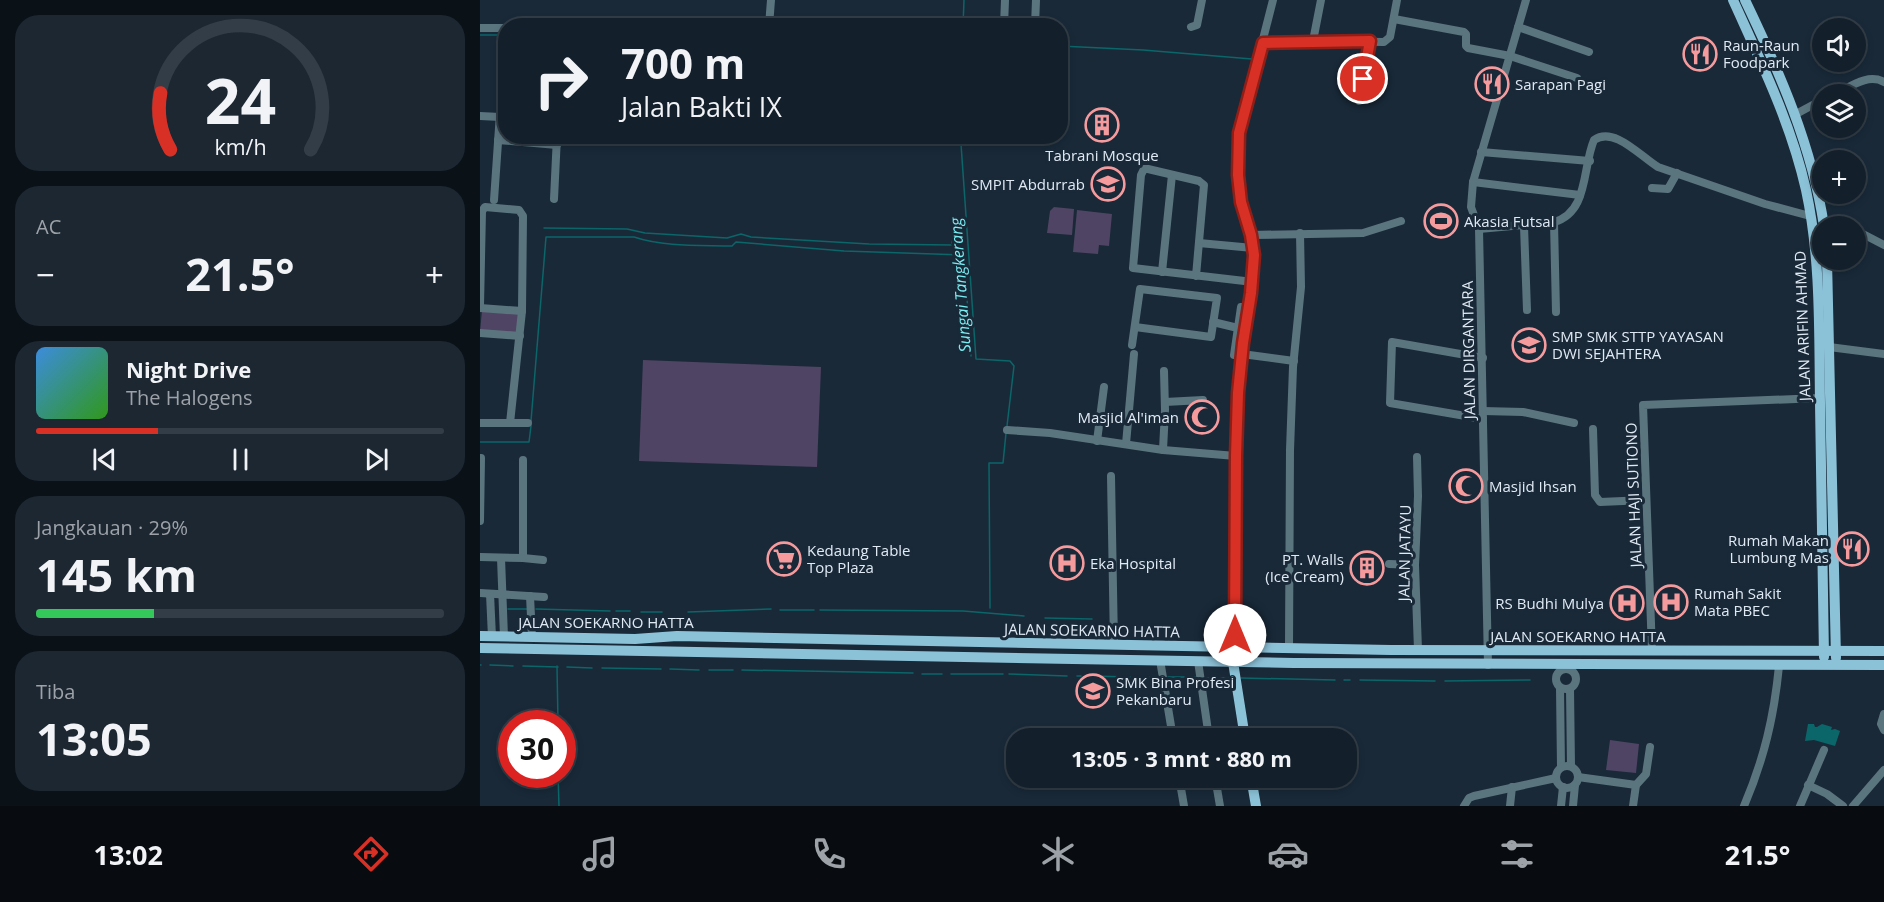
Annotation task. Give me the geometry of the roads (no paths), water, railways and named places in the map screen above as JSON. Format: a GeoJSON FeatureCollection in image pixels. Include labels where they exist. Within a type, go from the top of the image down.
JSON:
{"type":"FeatureCollection","features":[{"type":"Feature","properties":{"kind":"main road","name":"JALAN ARIFIN AHMAD"},"geometry":{"type":"LineString","coordinates":[[1733,0],[1785,120],[1799,162],[1810,216],[1829,347],[1836,665]]}},
{"type":"Feature","properties":{"kind":"main road"},"geometry":{"type":"LineString","coordinates":[[1745,0],[1796,114],[1822,216]]}},
{"type":"Feature","properties":{"kind":"main road","name":"JALAN ARIFIN AHMAD"},"geometry":{"type":"LineString","coordinates":[[1824,665],[1820,398],[1826,270]]}},
{"type":"Feature","properties":{"kind":"main road","name":"JALAN SOEKARNO HATTA"},"geometry":{"type":"LineString","coordinates":[[480,636],[635,639],[677,636],[1289,649],[1884,651]]}},
{"type":"Feature","properties":{"kind":"main road"},"geometry":{"type":"LineString","coordinates":[[911,642],[911,656]]}},
{"type":"Feature","properties":{"kind":"main road","name":"JALAN SOEKARNO HATTA"},"geometry":{"type":"LineString","coordinates":[[480,648],[1198,662],[1584,666],[1884,665]]}},
{"type":"Feature","properties":{"kind":"main road"},"geometry":{"type":"LineString","coordinates":[[1803,666],[1807,660],[1804,652]]}},
{"type":"Feature","properties":{"kind":"main road"},"geometry":{"type":"LineString","coordinates":[[1233,662],[1243,728]]}},
{"type":"Feature","properties":{"kind":"main road"},"geometry":{"type":"LineString","coordinates":[[1253,788],[1256,806]]}},
{"type":"Feature","properties":{"kind":"street"},"geometry":{"type":"LineString","coordinates":[[770,18],[771,0]]}},
{"type":"Feature","properties":{"kind":"street"},"geometry":{"type":"LineString","coordinates":[[1004,18],[1005,0]]}},
{"type":"Feature","properties":{"kind":"street"},"geometry":{"type":"LineString","coordinates":[[1035,18],[1036,0]]}},
{"type":"Feature","properties":{"kind":"street"},"geometry":{"type":"LineString","coordinates":[[1191,27],[1197,25],[1202,0]]}},
{"type":"Feature","properties":{"kind":"street"},"geometry":{"type":"LineString","coordinates":[[1239,328],[1253,282],[1253,248],[1241,202],[1238,175],[1239,133],[1273,0]]}},
{"type":"Feature","properties":{"kind":"street"},"geometry":{"type":"LineString","coordinates":[[1312,41],[1321,0]]}},
{"type":"Feature","properties":{"kind":"street"},"geometry":{"type":"LineString","coordinates":[[1263,43],[1384,42],[1387,40],[1394,19],[1397,0]]}},
{"type":"Feature","properties":{"kind":"street","name":"JALAN DIRGANTARA"},"geometry":{"type":"LineString","coordinates":[[1488,665],[1479,229],[1471,207],[1473,182],[1526,0]]}},
{"type":"Feature","properties":{"kind":"street"},"geometry":{"type":"LineString","coordinates":[[1394,19],[1464,32],[1466,47],[1510,56],[1577,78]]}},
{"type":"Feature","properties":{"kind":"street"},"geometry":{"type":"LineString","coordinates":[[1518,27],[1589,52]]}},
{"type":"Feature","properties":{"kind":"street"},"geometry":{"type":"LineString","coordinates":[[480,28],[498,28]]}},
{"type":"Feature","properties":{"kind":"street"},"geometry":{"type":"LineString","coordinates":[[1359,101],[1370,41]]}},
{"type":"Feature","properties":{"kind":"street"},"geometry":{"type":"LineString","coordinates":[[1856,84],[1869,78],[1884,81]]}},
{"type":"Feature","properties":{"kind":"street"},"geometry":{"type":"LineString","coordinates":[[1796,114],[1812,105]]}},
{"type":"Feature","properties":{"kind":"street"},"geometry":{"type":"LineString","coordinates":[[480,116],[498,117]]}},
{"type":"Feature","properties":{"kind":"street"},"geometry":{"type":"LineString","coordinates":[[1479,229],[1524,226],[1564,219],[1573,212],[1580,195],[1593,142],[1596,138],[1610,135],[1621,139],[1658,166],[1765,204],[1810,216]]}},
{"type":"Feature","properties":{"kind":"street"},"geometry":{"type":"LineString","coordinates":[[494,200],[498,140]]}},
{"type":"Feature","properties":{"kind":"street"},"geometry":{"type":"LineString","coordinates":[[554,199],[557,144]]}},
{"type":"Feature","properties":{"kind":"street"},"geometry":{"type":"LineString","coordinates":[[1481,152],[1590,161]]}},
{"type":"Feature","properties":{"kind":"street"},"geometry":{"type":"LineString","coordinates":[[1196,276],[1205,186],[1199,181],[1146,169],[1141,175],[1133,268],[1196,276],[1253,282]]}},
{"type":"Feature","properties":{"kind":"street"},"geometry":{"type":"LineString","coordinates":[[1652,188],[1668,189],[1677,173]]}},
{"type":"Feature","properties":{"kind":"street"},"geometry":{"type":"LineString","coordinates":[[1162,272],[1172,175]]}},
{"type":"Feature","properties":{"kind":"street"},"geometry":{"type":"LineString","coordinates":[[1473,182],[1580,195]]}},
{"type":"Feature","properties":{"kind":"street"},"geometry":{"type":"LineString","coordinates":[[510,423],[522,311],[523,216],[521,211],[516,209],[485,207],[482,211],[480,307],[522,311]]}},
{"type":"Feature","properties":{"kind":"street"},"geometry":{"type":"LineString","coordinates":[[1251,235],[1363,233],[1401,221]]}},
{"type":"Feature","properties":{"kind":"street"},"geometry":{"type":"LineString","coordinates":[[1554,222],[1556,312]]}},
{"type":"Feature","properties":{"kind":"street"},"geometry":{"type":"LineString","coordinates":[[1524,226],[1527,310]]}},
{"type":"Feature","properties":{"kind":"street"},"geometry":{"type":"LineString","coordinates":[[1289,649],[1290,450],[1294,362],[1300,308],[1300,233]]}},
{"type":"Feature","properties":{"kind":"street"},"geometry":{"type":"LineString","coordinates":[[1866,236],[1884,245]]}},
{"type":"Feature","properties":{"kind":"street"},"geometry":{"type":"LineString","coordinates":[[1199,243],[1253,248]]}},
{"type":"Feature","properties":{"kind":"street"},"geometry":{"type":"LineString","coordinates":[[1126,444],[1133,349],[1135,327],[1140,289],[1217,298],[1210,337],[1135,327]]}},
{"type":"Feature","properties":{"kind":"street"},"geometry":{"type":"LineString","coordinates":[[1235,647],[1236,456],[1241,307]]}},
{"type":"Feature","properties":{"kind":"street"},"geometry":{"type":"LineString","coordinates":[[1213,324],[1230,329],[1239,328]]}},
{"type":"Feature","properties":{"kind":"street"},"geometry":{"type":"LineString","coordinates":[[480,333],[520,336]]}},
{"type":"Feature","properties":{"kind":"street"},"geometry":{"type":"LineString","coordinates":[[1483,358],[1392,342],[1390,403],[1484,415],[1522,412],[1574,423]]}},
{"type":"Feature","properties":{"kind":"street"},"geometry":{"type":"LineString","coordinates":[[1829,347],[1884,354]]}},
{"type":"Feature","properties":{"kind":"street"},"geometry":{"type":"LineString","coordinates":[[1238,355],[1294,362]]}},
{"type":"Feature","properties":{"kind":"street"},"geometry":{"type":"LineString","coordinates":[[1163,450],[1164,371]]}},
{"type":"Feature","properties":{"kind":"street"},"geometry":{"type":"LineString","coordinates":[[1097,441],[1104,387]]}},
{"type":"Feature","properties":{"kind":"street","name":"JALAN HAJI SUTIONO"},"geometry":{"type":"LineString","coordinates":[[1652,651],[1643,405],[1820,398]]}},
{"type":"Feature","properties":{"kind":"street"},"geometry":{"type":"LineString","coordinates":[[1165,402],[1203,400]]}},
{"type":"Feature","properties":{"kind":"street"},"geometry":{"type":"LineString","coordinates":[[480,423],[528,423]]}},
{"type":"Feature","properties":{"kind":"street"},"geometry":{"type":"LineString","coordinates":[[1593,429],[1597,500],[1600,502],[1646,500]]}},
{"type":"Feature","properties":{"kind":"street"},"geometry":{"type":"LineString","coordinates":[[1007,430],[1163,450],[1236,456]]}},
{"type":"Feature","properties":{"kind":"street","name":"JALAN JATAYU"},"geometry":{"type":"LineString","coordinates":[[1417,457],[1415,565],[1418,650]]}},
{"type":"Feature","properties":{"kind":"street"},"geometry":{"type":"LineString","coordinates":[[480,521],[481,458]]}},
{"type":"Feature","properties":{"kind":"street"},"geometry":{"type":"LineString","coordinates":[[523,460],[523,558]]}},
{"type":"Feature","properties":{"kind":"street"},"geometry":{"type":"LineString","coordinates":[[1111,476],[1114,644]]}},
{"type":"Feature","properties":{"kind":"street"},"geometry":{"type":"LineString","coordinates":[[480,557],[543,560]]}},
{"type":"Feature","properties":{"kind":"street"},"geometry":{"type":"LineString","coordinates":[[501,558],[504,637]]}},
{"type":"Feature","properties":{"kind":"street"},"geometry":{"type":"LineString","coordinates":[[1389,564],[1415,565]]}},
{"type":"Feature","properties":{"kind":"street"},"geometry":{"type":"LineString","coordinates":[[480,593],[544,597]]}},
{"type":"Feature","properties":{"kind":"street"},"geometry":{"type":"LineString","coordinates":[[490,594],[492,636]]}},
{"type":"Feature","properties":{"kind":"street"},"geometry":{"type":"LineString","coordinates":[[530,596],[532,637]]}},
{"type":"Feature","properties":{"kind":"street"},"geometry":{"type":"LineString","coordinates":[[1161,660],[1171,728]]}},
{"type":"Feature","properties":{"kind":"street"},"geometry":{"type":"LineString","coordinates":[[1198,662],[1208,728]]}},
{"type":"Feature","properties":{"kind":"street"},"geometry":{"type":"LineString","coordinates":[[1545,665],[1558,684]]}},
{"type":"Feature","properties":{"kind":"street"},"geometry":{"type":"LineString","coordinates":[[1573,685],[1584,666]]}},
{"type":"Feature","properties":{"kind":"street"},"geometry":{"type":"LineString","coordinates":[[1744,806],[1759,771],[1767,742],[1779,666]]}},
{"type":"Feature","properties":{"kind":"street"},"geometry":{"type":"LineString","coordinates":[[1571,766],[1575,675],[1568,669],[1559,672],[1561,767],[1556,778],[1563,787],[1569,788],[1577,781],[1636,785]]}},
{"type":"Feature","properties":{"kind":"street"},"geometry":{"type":"LineString","coordinates":[[1558,684],[1573,685]]}},
{"type":"Feature","properties":{"kind":"street"},"geometry":{"type":"LineString","coordinates":[[1884,714],[1881,724],[1884,730]]}},
{"type":"Feature","properties":{"kind":"street"},"geometry":{"type":"LineString","coordinates":[[1633,806],[1636,785],[1646,774],[1650,747]]}},
{"type":"Feature","properties":{"kind":"street"},"geometry":{"type":"LineString","coordinates":[[1800,806],[1824,750]]}},
{"type":"Feature","properties":{"kind":"street"},"geometry":{"type":"LineString","coordinates":[[1561,767],[1571,766],[1577,771],[1573,806]]}},
{"type":"Feature","properties":{"kind":"street"},"geometry":{"type":"LineString","coordinates":[[1853,806],[1881,780],[1884,770]]}},
{"type":"Feature","properties":{"kind":"street"},"geometry":{"type":"LineString","coordinates":[[1464,806],[1469,798],[1556,778]]}},
{"type":"Feature","properties":{"kind":"street"},"geometry":{"type":"LineString","coordinates":[[1808,785],[1827,794],[1843,806]]}},
{"type":"Feature","properties":{"kind":"street"},"geometry":{"type":"LineString","coordinates":[[1510,806],[1512,787]]}},
{"type":"Feature","properties":{"kind":"street"},"geometry":{"type":"LineString","coordinates":[[1561,806],[1563,787]]}},
{"type":"Feature","properties":{"kind":"street"},"geometry":{"type":"LineString","coordinates":[[1181,788],[1184,806]]}},
{"type":"Feature","properties":{"kind":"street"},"geometry":{"type":"LineString","coordinates":[[1217,788],[1220,806]]}},
{"type":"Feature","properties":{"kind":"waterway","name":"Sungai Tangkerang"},"geometry":{"type":"LineString","coordinates":[[963,18],[964,0]]}},
{"type":"Feature","properties":{"kind":"waterway"},"geometry":{"type":"LineString","coordinates":[[480,35],[498,35]]}},
{"type":"Feature","properties":{"kind":"waterway"},"geometry":{"type":"LineString","coordinates":[[1068,46],[1252,59]]}},
{"type":"Feature","properties":{"kind":"waterway","name":"Sungai Tangkerang"},"geometry":{"type":"LineString","coordinates":[[961,144],[976,359],[1010,361],[1014,366],[1007,426]]}},
{"type":"Feature","properties":{"kind":"waterway"},"geometry":{"type":"LineString","coordinates":[[544,228],[627,229],[645,233],[727,238],[741,234],[751,237],[869,244],[952,245],[952,239]]}},
{"type":"Feature","properties":{"kind":"waterway"},"geometry":{"type":"LineString","coordinates":[[531,421],[546,237],[634,237],[682,245],[732,246],[736,242],[844,251],[964,255],[971,356]]}},
{"type":"Feature","properties":{"kind":"waterway"},"geometry":{"type":"LineString","coordinates":[[480,442],[529,442],[531,426]]}},
{"type":"Feature","properties":{"kind":"waterway","name":"Sungai Tangkerang"},"geometry":{"type":"LineString","coordinates":[[990,608],[989,463],[1003,463],[1006,433]]}},
{"type":"Feature","properties":{"kind":"waterway"},"geometry":{"type":"LineString","coordinates":[[508,609],[527,609]]}},
{"type":"Feature","properties":{"kind":"waterway"},"geometry":{"type":"LineString","coordinates":[[536,609],[610,611]]}},
{"type":"Feature","properties":{"kind":"waterway"},"geometry":{"type":"LineString","coordinates":[[688,612],[771,609]]}},
{"type":"Feature","properties":{"kind":"waterway"},"geometry":{"type":"LineString","coordinates":[[780,610],[814,610]]}},
{"type":"Feature","properties":{"kind":"waterway"},"geometry":{"type":"LineString","coordinates":[[820,610],[963,611],[1024,616]]}},
{"type":"Feature","properties":{"kind":"waterway"},"geometry":{"type":"LineString","coordinates":[[616,611],[630,611]]}},
{"type":"Feature","properties":{"kind":"waterway"},"geometry":{"type":"LineString","coordinates":[[641,612],[662,612]]}},
{"type":"Feature","properties":{"kind":"waterway"},"geometry":{"type":"LineString","coordinates":[[1045,618],[1092,619]]}},
{"type":"Feature","properties":{"kind":"waterway"},"geometry":{"type":"LineString","coordinates":[[490,665],[513,666]]}},
{"type":"Feature","properties":{"kind":"waterway"},"geometry":{"type":"LineString","coordinates":[[523,666],[558,667]]}},
{"type":"Feature","properties":{"kind":"waterway"},"geometry":{"type":"LineString","coordinates":[[557,666],[558,710]]}},
{"type":"Feature","properties":{"kind":"waterway"},"geometry":{"type":"LineString","coordinates":[[567,667],[592,668]]}},
{"type":"Feature","properties":{"kind":"waterway"},"geometry":{"type":"LineString","coordinates":[[602,668],[661,669]]}},
{"type":"Feature","properties":{"kind":"waterway"},"geometry":{"type":"LineString","coordinates":[[670,669],[699,670]]}},
{"type":"Feature","properties":{"kind":"waterway"},"geometry":{"type":"LineString","coordinates":[[709,670],[733,670]]}},
{"type":"Feature","properties":{"kind":"waterway"},"geometry":{"type":"LineString","coordinates":[[742,670],[913,673]]}},
{"type":"Feature","properties":{"kind":"waterway"},"geometry":{"type":"LineString","coordinates":[[922,674],[942,674]]}},
{"type":"Feature","properties":{"kind":"waterway"},"geometry":{"type":"LineString","coordinates":[[951,674],[1003,674]]}},
{"type":"Feature","properties":{"kind":"waterway"},"geometry":{"type":"LineString","coordinates":[[1009,674],[1067,676]]}},
{"type":"Feature","properties":{"kind":"waterway"},"geometry":{"type":"LineString","coordinates":[[1091,676],[1130,677]]}},
{"type":"Feature","properties":{"kind":"waterway"},"geometry":{"type":"LineString","coordinates":[[1147,677],[1158,677]]}},
{"type":"Feature","properties":{"kind":"waterway"},"geometry":{"type":"LineString","coordinates":[[1168,677],[1195,677]]}},
{"type":"Feature","properties":{"kind":"waterway"},"geometry":{"type":"LineString","coordinates":[[1205,678],[1231,678]]}},
{"type":"Feature","properties":{"kind":"waterway"},"geometry":{"type":"LineString","coordinates":[[1241,678],[1335,680]]}},
{"type":"Feature","properties":{"kind":"waterway"},"geometry":{"type":"LineString","coordinates":[[1344,680],[1350,680]]}},
{"type":"Feature","properties":{"kind":"waterway"},"geometry":{"type":"LineString","coordinates":[[1360,680],[1435,681]]}},
{"type":"Feature","properties":{"kind":"waterway"},"geometry":{"type":"LineString","coordinates":[[1445,681],[1530,680]]}},
{"type":"Feature","properties":{"kind":"waterway"},"geometry":{"type":"LineString","coordinates":[[558,788],[559,806]]}},
{"type":"Feature","properties":{"kind":"place","name":"Raun-Raun Foodpark"},"geometry":{"type":"Point","coordinates":[1700,54]}},
{"type":"Feature","properties":{"kind":"place","name":"Sarapan Pagi"},"geometry":{"type":"Point","coordinates":[1492,84]}},
{"type":"Feature","properties":{"kind":"place","name":"Tabrani Mosque"},"geometry":{"type":"Point","coordinates":[1102,125]}},
{"type":"Feature","properties":{"kind":"place","name":"SMPIT Abdurrab"},"geometry":{"type":"Point","coordinates":[1108,184]}},
{"type":"Feature","properties":{"kind":"place","name":"Akasia Futsal"},"geometry":{"type":"Point","coordinates":[1441,221]}},
{"type":"Feature","properties":{"kind":"place","name":"SMP SMK STTP YAYASAN DWI SEJAHTERA"},"geometry":{"type":"Point","coordinates":[1529,345]}},
{"type":"Feature","properties":{"kind":"place","name":"Masjid Al'iman"},"geometry":{"type":"Point","coordinates":[1202,417]}},
{"type":"Feature","properties":{"kind":"place","name":"Masjid Ihsan"},"geometry":{"type":"Point","coordinates":[1466,486]}},
{"type":"Feature","properties":{"kind":"place","name":"Rumah Makan Lumbung Mas"},"geometry":{"type":"Point","coordinates":[1852,549]}},
{"type":"Feature","properties":{"kind":"place","name":"Kedaung Table Top Plaza"},"geometry":{"type":"Point","coordinates":[784,559]}},
{"type":"Feature","properties":{"kind":"place","name":"Eka Hospital"},"geometry":{"type":"Point","coordinates":[1067,563]}},
{"type":"Feature","properties":{"kind":"place","name":"PT. Walls (Ice Cream)"},"geometry":{"type":"Point","coordinates":[1367,568]}},
{"type":"Feature","properties":{"kind":"place","name":"Rumah Sakit Mata PBEC"},"geometry":{"type":"Point","coordinates":[1671,602]}},
{"type":"Feature","properties":{"kind":"place","name":"RS Budhi Mulya"},"geometry":{"type":"Point","coordinates":[1627,603]}},
{"type":"Feature","properties":{"kind":"place","name":"SMK Bina Profesi Pekanbaru"},"geometry":{"type":"Point","coordinates":[1093,691]}}]}
